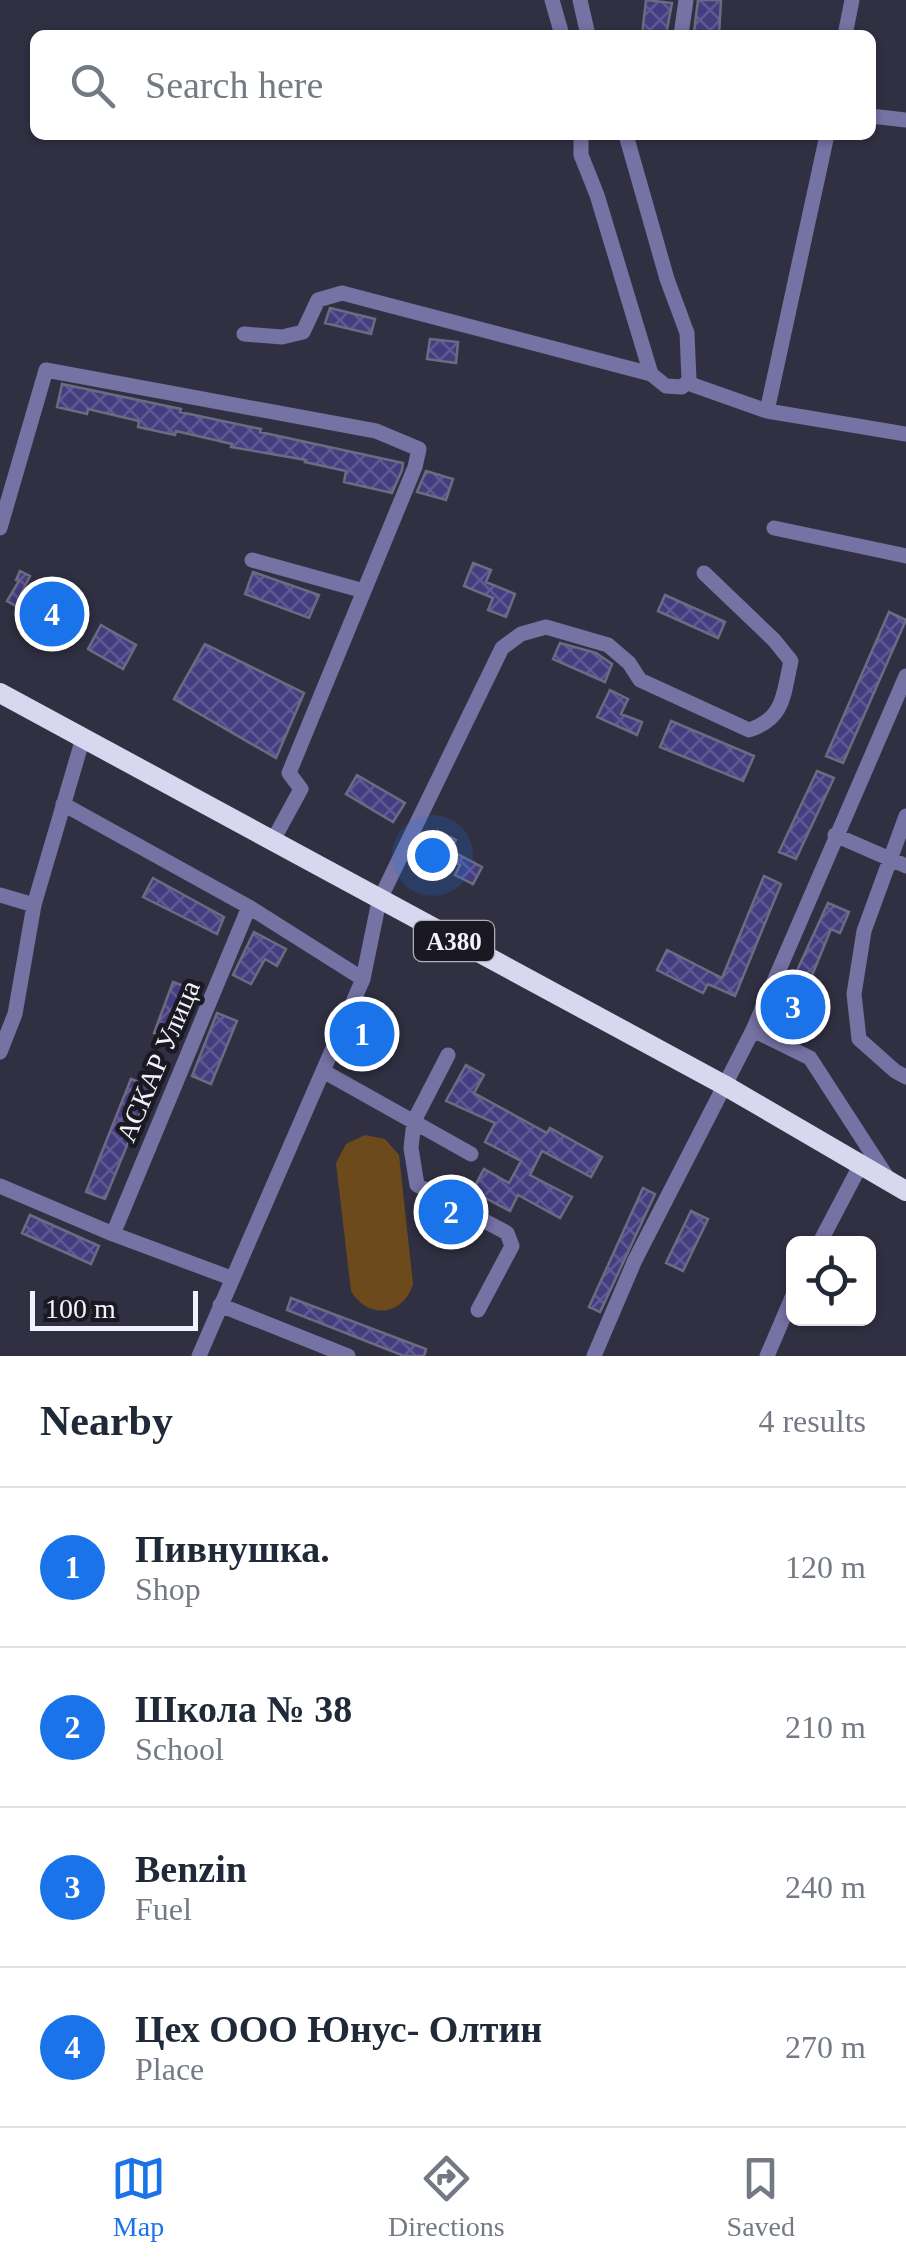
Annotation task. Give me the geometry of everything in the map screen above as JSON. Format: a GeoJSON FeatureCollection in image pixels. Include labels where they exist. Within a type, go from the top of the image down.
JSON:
{"type":"FeatureCollection","features":[{"type":"Feature","properties":{"kind":"highway","name":"A380"},"geometry":{"type":"LineString","coordinates":[[0,693],[724,1085],[899,1187]]}},
{"type":"Feature","properties":{"kind":"street"},"geometry":{"type":"LineString","coordinates":[[552,0],[561,30]]}},
{"type":"Feature","properties":{"kind":"street"},"geometry":{"type":"LineString","coordinates":[[580,0],[587,30]]}},
{"type":"Feature","properties":{"kind":"street"},"geometry":{"type":"LineString","coordinates":[[681,30],[686,0]]}},
{"type":"Feature","properties":{"kind":"street"},"geometry":{"type":"LineString","coordinates":[[846,30],[852,0]]}},
{"type":"Feature","properties":{"kind":"street"},"geometry":{"type":"LineString","coordinates":[[876,117],[906,120]]}},
{"type":"Feature","properties":{"kind":"street"},"geometry":{"type":"LineString","coordinates":[[580,140],[580,154],[598,196],[650,374]]}},
{"type":"Feature","properties":{"kind":"street"},"geometry":{"type":"LineString","coordinates":[[627,140],[666,279],[687,332],[689,380],[693,385],[767,411],[906,434]]}},
{"type":"Feature","properties":{"kind":"street"},"geometry":{"type":"LineString","coordinates":[[767,411],[825,140]]}},
{"type":"Feature","properties":{"kind":"street"},"geometry":{"type":"LineString","coordinates":[[244,334],[282,337],[303,332],[318,300],[342,293],[650,374],[666,386],[682,387],[689,380]]}},
{"type":"Feature","properties":{"kind":"street"},"geometry":{"type":"LineString","coordinates":[[0,528],[46,370],[376,431],[419,448],[289,773],[300,789],[272,842]]}},
{"type":"Feature","properties":{"kind":"street"},"geometry":{"type":"LineString","coordinates":[[774,528],[906,556]]}},
{"type":"Feature","properties":{"kind":"street"},"geometry":{"type":"LineString","coordinates":[[252,560],[364,591]]}},
{"type":"Feature","properties":{"kind":"street"},"geometry":{"type":"LineString","coordinates":[[199,1356],[364,979],[379,901],[502,648],[522,634],[546,627],[608,645],[629,663],[640,680],[749,730],[769,724],[781,706],[791,661],[704,572]]}},
{"type":"Feature","properties":{"kind":"street"},"geometry":{"type":"LineString","coordinates":[[594,1356],[635,1260],[753,1030],[906,676]]}},
{"type":"Feature","properties":{"kind":"street"},"geometry":{"type":"LineString","coordinates":[[0,1052],[15,1014],[34,905],[83,738]]}},
{"type":"Feature","properties":{"kind":"street"},"geometry":{"type":"LineString","coordinates":[[63,804],[248,907],[364,979]]}},
{"type":"Feature","properties":{"kind":"street"},"geometry":{"type":"LineString","coordinates":[[906,816],[898,862],[864,932],[854,994],[859,1039],[894,1071],[906,1076]]}},
{"type":"Feature","properties":{"kind":"street"},"geometry":{"type":"LineString","coordinates":[[835,835],[898,862]]}},
{"type":"Feature","properties":{"kind":"street"},"geometry":{"type":"LineString","coordinates":[[0,894],[34,905]]}},
{"type":"Feature","properties":{"kind":"street","name":"АСКАР Улица"},"geometry":{"type":"LineString","coordinates":[[113,1234],[248,907]]}},
{"type":"Feature","properties":{"kind":"street"},"geometry":{"type":"LineString","coordinates":[[753,1030],[810,1058],[899,1187]]}},
{"type":"Feature","properties":{"kind":"street"},"geometry":{"type":"LineString","coordinates":[[448,1055],[414,1121],[411,1148],[417,1185],[508,1233],[512,1246],[478,1310]]}},
{"type":"Feature","properties":{"kind":"street"},"geometry":{"type":"LineString","coordinates":[[323,1071],[471,1154]]}},
{"type":"Feature","properties":{"kind":"street"},"geometry":{"type":"LineString","coordinates":[[824,1236],[860,1166]]}},
{"type":"Feature","properties":{"kind":"street"},"geometry":{"type":"LineString","coordinates":[[0,1186],[231,1278]]}},
{"type":"Feature","properties":{"kind":"street"},"geometry":{"type":"LineString","coordinates":[[220,1305],[348,1356]]}},
{"type":"Feature","properties":{"kind":"street"},"geometry":{"type":"LineString","coordinates":[[768,1356],[786,1312]]}},
{"type":"Feature","properties":{"kind":"shaded area"},"geometry":{"type":"Polygon","coordinates":[[[365,1135],[385,1139],[399,1155],[413,1284],[401,1303],[385,1310],[366,1307],[351,1291],[336,1163],[346,1144],[365,1135]]]}},
{"type":"Feature","properties":{"kind":"building"},"geometry":{"type":"Polygon","coordinates":[[[646,0],[672,3],[667,30],[643,30],[646,0]]]}},
{"type":"Feature","properties":{"kind":"building"},"geometry":{"type":"Polygon","coordinates":[[[698,0],[721,0],[719,30],[694,30],[698,0]]]}},
{"type":"Feature","properties":{"kind":"building"},"geometry":{"type":"Polygon","coordinates":[[[330,308],[375,319],[371,334],[325,323],[330,308]]]}},
{"type":"Feature","properties":{"kind":"building"},"geometry":{"type":"Polygon","coordinates":[[[430,339],[458,342],[456,363],[427,359],[430,339]]]}},
{"type":"Feature","properties":{"kind":"building"},"geometry":{"type":"Polygon","coordinates":[[[62,384],[403,463],[402,470],[392,493],[344,482],[346,471],[306,460],[231,447],[232,444],[176,431],[175,435],[138,427],[139,421],[88,409],[87,414],[57,407],[62,384]]]}},
{"type":"Feature","properties":{"kind":"building"},"geometry":{"type":"Polygon","coordinates":[[[426,471],[453,479],[446,500],[417,492],[426,471]]]}},
{"type":"Feature","properties":{"kind":"building"},"geometry":{"type":"Polygon","coordinates":[[[473,563],[491,570],[486,582],[515,594],[506,617],[488,610],[493,598],[464,586],[473,563]]]}},
{"type":"Feature","properties":{"kind":"building"},"geometry":{"type":"Polygon","coordinates":[[[20,571],[30,576],[20,596],[37,605],[42,597],[73,614],[62,632],[7,601],[19,581],[16,580],[20,571]]]}},
{"type":"Feature","properties":{"kind":"building"},"geometry":{"type":"Polygon","coordinates":[[[253,572],[319,595],[309,618],[245,594],[253,572]]]}},
{"type":"Feature","properties":{"kind":"building"},"geometry":{"type":"Polygon","coordinates":[[[665,595],[725,622],[718,638],[658,611],[665,595]]]}},
{"type":"Feature","properties":{"kind":"building"},"geometry":{"type":"Polygon","coordinates":[[[889,612],[906,620],[843,763],[826,756],[889,612]]]}},
{"type":"Feature","properties":{"kind":"building"},"geometry":{"type":"Polygon","coordinates":[[[101,625],[136,645],[123,669],[88,649],[101,625]]]}},
{"type":"Feature","properties":{"kind":"building"},"geometry":{"type":"Polygon","coordinates":[[[560,643],[596,653],[612,664],[605,682],[553,659],[560,643]]]}},
{"type":"Feature","properties":{"kind":"building"},"geometry":{"type":"Polygon","coordinates":[[[205,644],[304,693],[276,758],[174,699],[205,644]]]}},
{"type":"Feature","properties":{"kind":"building"},"geometry":{"type":"Polygon","coordinates":[[[610,690],[628,699],[621,714],[642,722],[637,735],[597,717],[610,690]]]}},
{"type":"Feature","properties":{"kind":"building"},"geometry":{"type":"Polygon","coordinates":[[[671,721],[754,756],[743,781],[660,747],[671,721]]]}},
{"type":"Feature","properties":{"kind":"building"},"geometry":{"type":"Polygon","coordinates":[[[817,771],[834,778],[796,859],[779,852],[817,771]]]}},
{"type":"Feature","properties":{"kind":"building"},"geometry":{"type":"Polygon","coordinates":[[[357,775],[405,803],[393,822],[346,794],[357,775]]]}},
{"type":"Feature","properties":{"kind":"building"},"geometry":{"type":"Polygon","coordinates":[[[438,831],[456,840],[450,850],[482,867],[473,884],[455,875],[460,865],[428,849],[438,831]]]}},
{"type":"Feature","properties":{"kind":"building"},"geometry":{"type":"Polygon","coordinates":[[[764,876],[781,884],[735,996],[708,984],[703,993],[657,970],[667,950],[722,978],[764,876]]]}},
{"type":"Feature","properties":{"kind":"building"},"geometry":{"type":"Polygon","coordinates":[[[153,878],[224,917],[217,934],[143,897],[153,878]]]}},
{"type":"Feature","properties":{"kind":"building"},"geometry":{"type":"Polygon","coordinates":[[[828,903],[849,912],[840,933],[831,929],[802,1000],[807,1002],[799,1021],[778,1012],[828,903]]]}},
{"type":"Feature","properties":{"kind":"building"},"geometry":{"type":"Polygon","coordinates":[[[254,932],[286,949],[277,966],[265,959],[251,984],[233,975],[254,932]]]}},
{"type":"Feature","properties":{"kind":"building"},"geometry":{"type":"Polygon","coordinates":[[[173,982],[192,989],[173,1041],[154,1033],[173,982]]]}},
{"type":"Feature","properties":{"kind":"building"},"geometry":{"type":"Polygon","coordinates":[[[370,1001],[381,1006],[354,1067],[343,1062],[370,1001]]]}},
{"type":"Feature","properties":{"kind":"building"},"geometry":{"type":"Polygon","coordinates":[[[217,1013],[237,1021],[211,1084],[192,1076],[217,1013]]]}},
{"type":"Feature","properties":{"kind":"building"},"geometry":{"type":"Polygon","coordinates":[[[466,1065],[484,1075],[474,1093],[547,1133],[550,1128],[602,1157],[591,1177],[542,1151],[530,1175],[572,1197],[560,1218],[518,1195],[510,1211],[472,1191],[484,1169],[509,1183],[521,1161],[485,1142],[495,1123],[446,1101],[466,1065]]]}},
{"type":"Feature","properties":{"kind":"building"},"geometry":{"type":"Polygon","coordinates":[[[131,1079],[151,1087],[105,1199],[86,1192],[131,1079]]]}},
{"type":"Feature","properties":{"kind":"building"},"geometry":{"type":"Polygon","coordinates":[[[643,1188],[655,1194],[600,1312],[589,1307],[643,1188]]]}},
{"type":"Feature","properties":{"kind":"building"},"geometry":{"type":"Polygon","coordinates":[[[691,1211],[708,1219],[683,1271],[666,1263],[691,1211]]]}},
{"type":"Feature","properties":{"kind":"building"},"geometry":{"type":"Polygon","coordinates":[[[30,1215],[99,1246],[91,1264],[22,1233],[30,1215]]]}},
{"type":"Feature","properties":{"kind":"building"},"geometry":{"type":"Polygon","coordinates":[[[291,1298],[426,1349],[424,1356],[404,1356],[287,1310],[291,1298]]]}},
{"type":"Feature","properties":{"kind":"place","name":"Цех ООО Юнус- Олтин"},"geometry":{"type":"Point","coordinates":[52,614]}},
{"type":"Feature","properties":{"kind":"place","name":"Benzin"},"geometry":{"type":"Point","coordinates":[793,1007]}},
{"type":"Feature","properties":{"kind":"place","name":"Пивнушка."},"geometry":{"type":"Point","coordinates":[362,1034]}},
{"type":"Feature","properties":{"kind":"place","name":"Школа № 38"},"geometry":{"type":"Point","coordinates":[451,1212]}}]}
